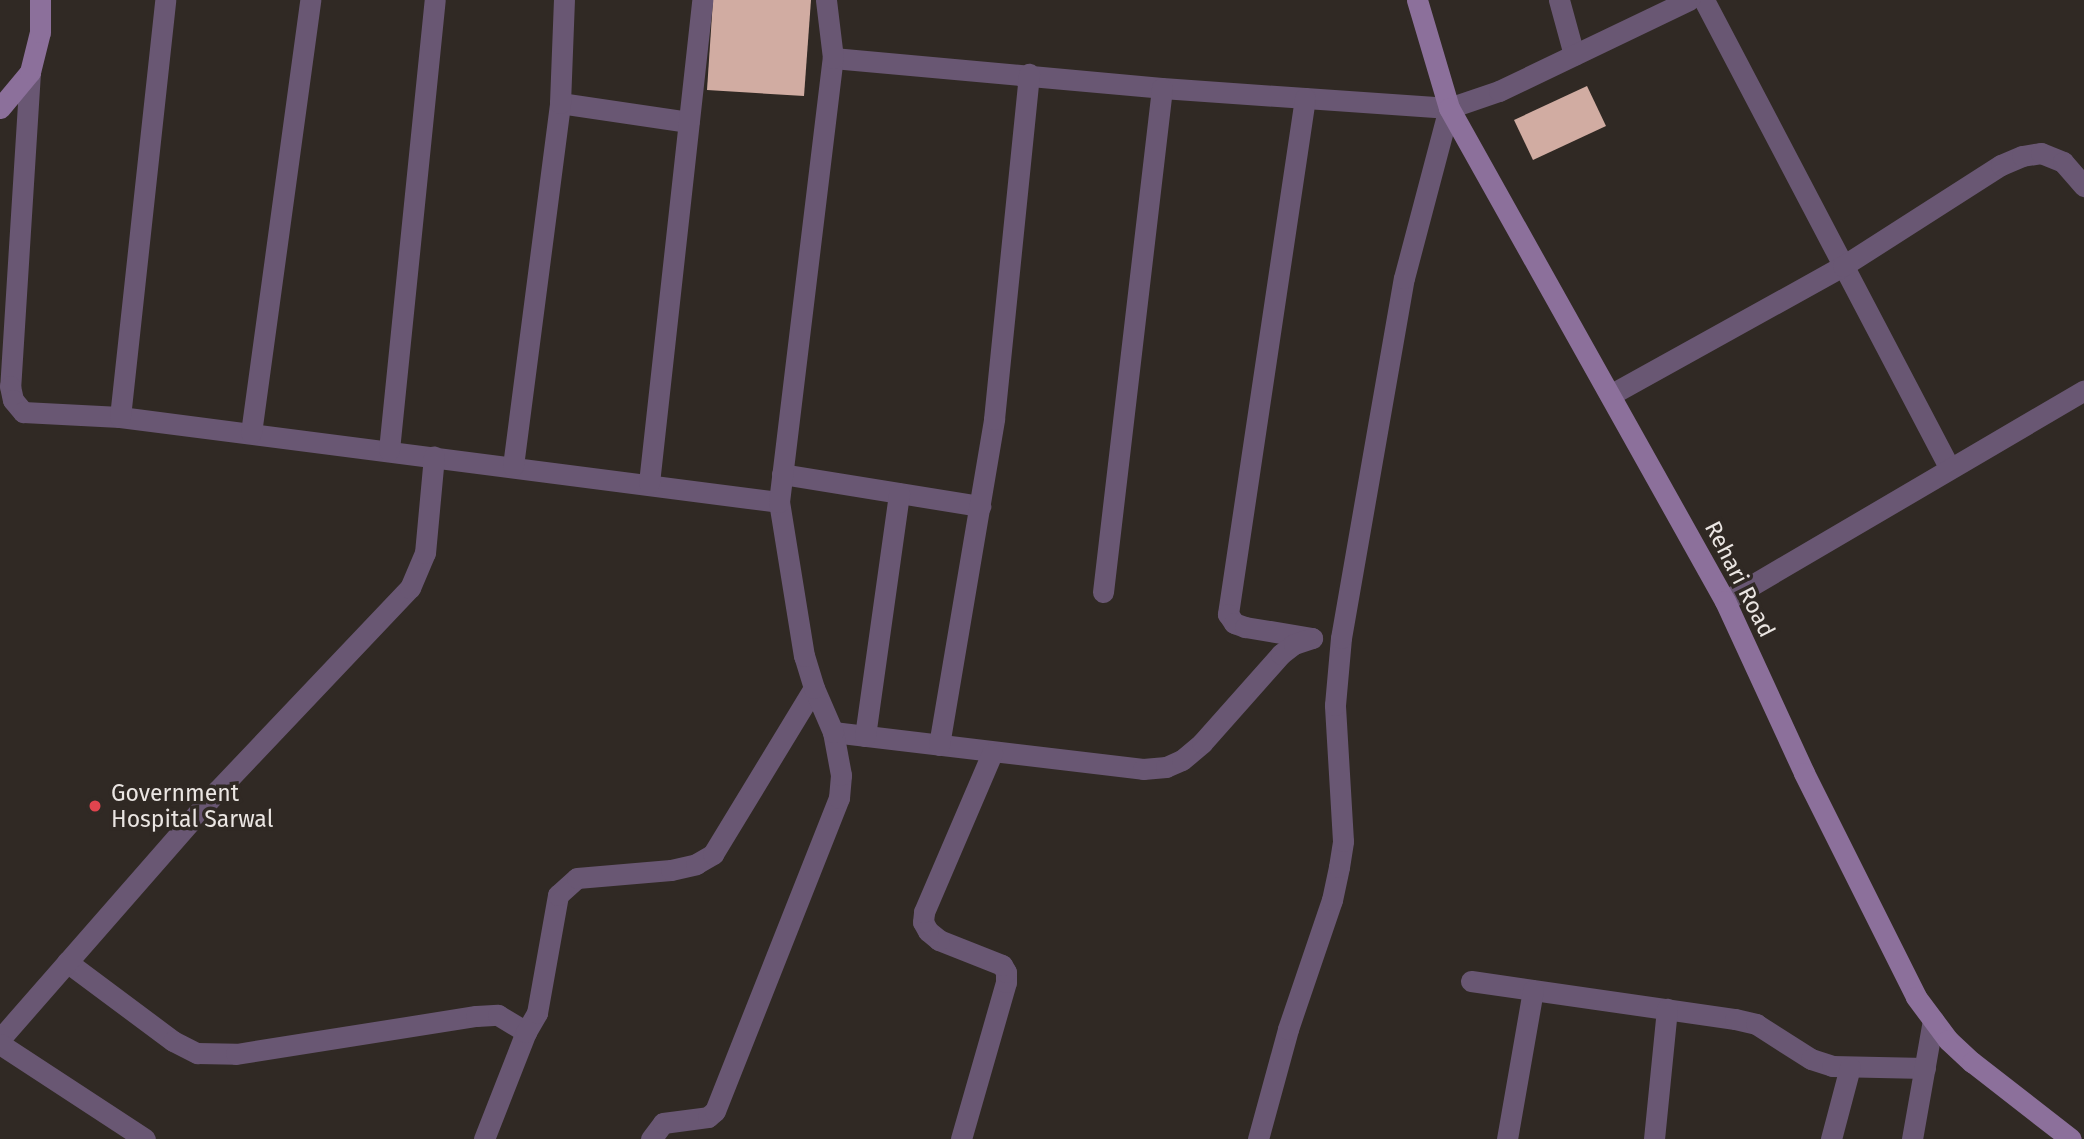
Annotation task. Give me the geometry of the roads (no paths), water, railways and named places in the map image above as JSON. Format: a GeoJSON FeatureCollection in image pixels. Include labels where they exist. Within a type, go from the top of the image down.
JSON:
{"type":"FeatureCollection","features":[{"type":"Feature","properties":{"kind":"main road"},"geometry":{"type":"LineString","coordinates":[[0,108],[30,72],[40,32],[40,0]]}},
{"type":"Feature","properties":{"kind":"main road","name":"Rehari Road"},"geometry":{"type":"LineString","coordinates":[[1417,0],[1449,108],[1725,601],[1804,773],[1916,998],[1948,1040],[1972,1062],[2071,1139]]}},
{"type":"Feature","properties":{"kind":"street"},"geometry":{"type":"LineString","coordinates":[[120,417],[165,0]]}},
{"type":"Feature","properties":{"kind":"street"},"geometry":{"type":"LineString","coordinates":[[251,433],[310,0]]}},
{"type":"Feature","properties":{"kind":"street"},"geometry":{"type":"LineString","coordinates":[[389,450],[435,0]]}},
{"type":"Feature","properties":{"kind":"street"},"geometry":{"type":"LineString","coordinates":[[513,466],[560,103],[564,0]]}},
{"type":"Feature","properties":{"kind":"street"},"geometry":{"type":"LineString","coordinates":[[649,483],[702,0]]}},
{"type":"Feature","properties":{"kind":"street"},"geometry":{"type":"LineString","coordinates":[[651,1139],[663,1123],[708,1116],[719,1104],[839,798],[841,775],[833,732],[804,656],[779,502],[833,58],[826,0]]}},
{"type":"Feature","properties":{"kind":"street"},"geometry":{"type":"LineString","coordinates":[[1559,0],[1574,55]]}},
{"type":"Feature","properties":{"kind":"street"},"geometry":{"type":"LineString","coordinates":[[833,58],[1162,88],[1449,108],[1499,91],[1689,0]]}},
{"type":"Feature","properties":{"kind":"street"},"geometry":{"type":"LineString","coordinates":[[1704,0],[1949,467]]}},
{"type":"Feature","properties":{"kind":"street"},"geometry":{"type":"LineString","coordinates":[[30,72],[11,372],[13,400],[23,412],[120,417],[649,483],[779,502]]}},
{"type":"Feature","properties":{"kind":"street"},"geometry":{"type":"LineString","coordinates":[[939,745],[994,419],[1029,74]]}},
{"type":"Feature","properties":{"kind":"street"},"geometry":{"type":"LineString","coordinates":[[1102,592],[1162,88]]}},
{"type":"Feature","properties":{"kind":"street"},"geometry":{"type":"LineString","coordinates":[[1305,98],[1228,614],[1234,623],[1245,627],[1312,638],[1341,638]]}},
{"type":"Feature","properties":{"kind":"street"},"geometry":{"type":"LineString","coordinates":[[560,103],[689,121]]}},
{"type":"Feature","properties":{"kind":"street"},"geometry":{"type":"LineString","coordinates":[[1258,1139],[1288,1029],[1332,900],[1339,867],[1343,841],[1335,705],[1341,638],[1404,278],[1449,108]]}},
{"type":"Feature","properties":{"kind":"street"},"geometry":{"type":"LineString","coordinates":[[1610,396],[1843,266],[2001,165],[2022,156],[2041,153],[2063,162],[2084,186]]}},
{"type":"Feature","properties":{"kind":"street"},"geometry":{"type":"LineString","coordinates":[[1725,601],[2084,390]]}},
{"type":"Feature","properties":{"kind":"street"},"geometry":{"type":"LineString","coordinates":[[145,1139],[0,1042],[218,790],[410,587],[425,553],[433,456]]}},
{"type":"Feature","properties":{"kind":"street"},"geometry":{"type":"LineString","coordinates":[[782,474],[980,506]]}},
{"type":"Feature","properties":{"kind":"street"},"geometry":{"type":"LineString","coordinates":[[866,736],[899,493]]}},
{"type":"Feature","properties":{"kind":"street"},"geometry":{"type":"LineString","coordinates":[[833,732],[1143,769],[1166,767],[1182,760],[1202,743],[1281,654],[1294,644],[1312,638]]}},
{"type":"Feature","properties":{"kind":"street"},"geometry":{"type":"LineString","coordinates":[[484,1139],[526,1032],[537,1013],[558,895],[577,878],[671,870],[696,864],[713,854],[814,688]]}},
{"type":"Feature","properties":{"kind":"street"},"geometry":{"type":"LineString","coordinates":[[961,1139],[1006,982],[1006,972],[1002,965],[994,961],[939,940],[928,931],[923,922],[924,912],[992,753]]}},
{"type":"Feature","properties":{"kind":"street"},"geometry":{"type":"LineString","coordinates":[[67,962],[173,1041],[198,1053],[236,1054],[476,1016],[498,1015],[526,1032]]}},
{"type":"Feature","properties":{"kind":"street"},"geometry":{"type":"LineString","coordinates":[[1471,981],[1756,1024],[1811,1059],[1832,1066],[1925,1068]]}},
{"type":"Feature","properties":{"kind":"street"},"geometry":{"type":"LineString","coordinates":[[1507,1139],[1533,990]]}},
{"type":"Feature","properties":{"kind":"street"},"geometry":{"type":"LineString","coordinates":[[1654,1139],[1667,1009]]}},
{"type":"Feature","properties":{"kind":"street"},"geometry":{"type":"LineString","coordinates":[[1912,1139],[1933,1020]]}},
{"type":"Feature","properties":{"kind":"street"},"geometry":{"type":"LineString","coordinates":[[1831,1139],[1850,1067]]}},
{"type":"Feature","properties":{"kind":"place","name":"Government Hospital Sarwal"},"geometry":{"type":"Point","coordinates":[95,806]}}]}
